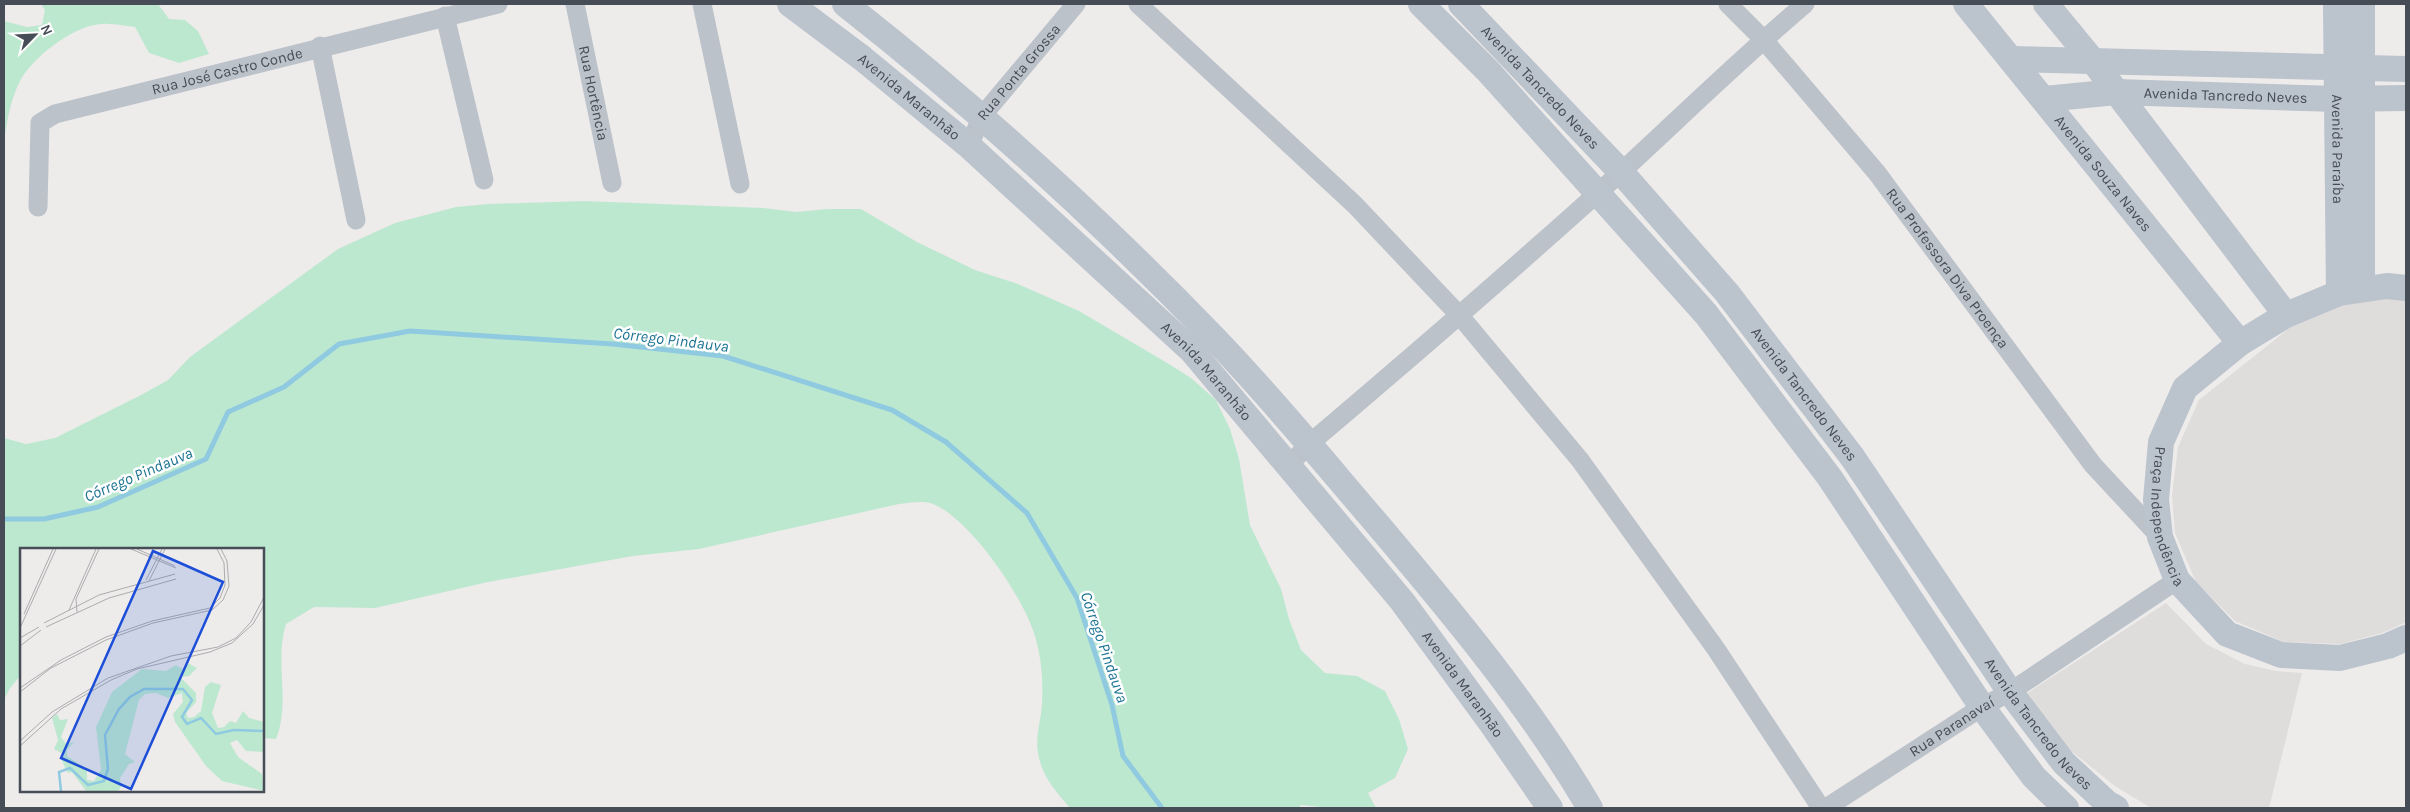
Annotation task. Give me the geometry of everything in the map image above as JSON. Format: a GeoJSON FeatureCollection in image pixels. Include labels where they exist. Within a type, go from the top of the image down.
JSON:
{"type":"FeatureCollection","features":[{"type":"Feature","properties":{"kind":"street","name":"Rua José Castro Conde"},"geometry":{"type":"LineString","coordinates":[[38,207],[40,123],[45,118],[320,46],[498,4]]}},
{"type":"Feature","properties":{"kind":"street","name":"Rua Hortência"},"geometry":{"type":"LineString","coordinates":[[575,4],[612,182]]}},
{"type":"Feature","properties":{"kind":"street"},"geometry":{"type":"LineString","coordinates":[[702,4],[740,184]]}},
{"type":"Feature","properties":{"kind":"street","name":"Avenida Maranhão"},"geometry":{"type":"LineString","coordinates":[[790,4],[862,58],[969,146],[1192,350],[1402,601],[1492,724],[1550,808]]}},
{"type":"Feature","properties":{"kind":"street","name":"Avenida Maranhão"},"geometry":{"type":"LineString","coordinates":[[844,4],[982,116],[1106,230],[1215,339],[1309,444],[1463,626],[1564,764],[1590,808]]}},
{"type":"Feature","properties":{"kind":"street","name":"Rua Ponta Grossa"},"geometry":{"type":"LineString","coordinates":[[969,146],[982,116],[1076,4]]}},
{"type":"Feature","properties":{"kind":"street"},"geometry":{"type":"LineString","coordinates":[[1138,4],[1355,205],[1460,316],[1580,460],[1716,649],[1821,808]]}},
{"type":"Feature","properties":{"kind":"street","name":"Avenida Tancredo Neves"},"geometry":{"type":"LineString","coordinates":[[1421,4],[1488,71],[1706,314],[1830,478],[1982,707],[2034,777],[2066,808]]}},
{"type":"Feature","properties":{"kind":"street","name":"Avenida Tancredo Neves"},"geometry":{"type":"LineString","coordinates":[[1461,4],[1621,172],[1727,294],[1853,458],[2010,692],[2064,763],[2107,804],[2116,808]]}},
{"type":"Feature","properties":{"kind":"street","name":"Rua Professora Diva Proença"},"geometry":{"type":"LineString","coordinates":[[1728,4],[1763,40],[1877,173],[2093,465],[2160,537]]}},
{"type":"Feature","properties":{"kind":"street"},"geometry":{"type":"LineString","coordinates":[[1288,466],[1309,444],[1460,316],[1805,4]]}},
{"type":"Feature","properties":{"kind":"street","name":"Avenida Souza Naves"},"geometry":{"type":"LineString","coordinates":[[1966,4],[2045,99],[2240,343]]}},
{"type":"Feature","properties":{"kind":"street"},"geometry":{"type":"LineString","coordinates":[[2046,4],[2093,61],[2286,315]]}},
{"type":"Feature","properties":{"kind":"street","name":"Avenida Paraíba"},"geometry":{"type":"LineString","coordinates":[[2336,4],[2349,67],[2362,98],[2350,291]]}},
{"type":"Feature","properties":{"kind":"street","name":"Avenida Paraíba"},"geometry":{"type":"LineString","coordinates":[[2350,291],[2337,99],[2349,67],[2362,4]]}},
{"type":"Feature","properties":{"kind":"street"},"geometry":{"type":"LineString","coordinates":[[445,16],[484,180]]}},
{"type":"Feature","properties":{"kind":"street"},"geometry":{"type":"LineString","coordinates":[[320,46],[356,220]]}},
{"type":"Feature","properties":{"kind":"street"},"geometry":{"type":"LineString","coordinates":[[2011,59],[2406,69]]}},
{"type":"Feature","properties":{"kind":"street","name":"Avenida Tancredo Neves"},"geometry":{"type":"LineString","coordinates":[[2045,99],[2116,92],[2337,99],[2406,98]]}},
{"type":"Feature","properties":{"kind":"street","name":"Praça Independência"},"geometry":{"type":"LineString","coordinates":[[2406,288],[2387,286],[2350,291],[2286,315],[2240,343],[2185,388],[2161,442],[2156,500],[2160,537],[2177,580],[2227,634],[2281,655],[2340,658],[2388,646],[2406,638]]}},
{"type":"Feature","properties":{"kind":"street","name":"Rua Paranavaí"},"geometry":{"type":"LineString","coordinates":[[1826,808],[1982,707],[2010,692],[2177,580]]}},
{"type":"Feature","properties":{"kind":"shaded area"},"geometry":{"type":"Polygon","coordinates":[[[2387,296],[2406,299],[2406,622],[2382,633],[2341,644],[2284,642],[2235,621],[2196,582],[2175,533],[2172,496],[2178,447],[2199,400],[2292,326],[2342,304],[2387,296]]]}},
{"type":"Feature","properties":{"kind":"shaded area"},"geometry":{"type":"Polygon","coordinates":[[[2166,603],[2206,644],[2245,664],[2276,671],[2302,673],[2269,808],[2151,808],[2115,786],[2070,750],[2026,694],[2166,603]]]}},
{"type":"Feature","properties":{"kind":"green space"},"geometry":{"type":"Polygon","coordinates":[[[41,4],[158,4],[169,19],[185,20],[198,31],[209,54],[179,63],[149,53],[135,27],[101,24],[78,31],[54,45],[25,73],[11,104],[4,142],[4,21],[27,27],[42,25],[45,10],[41,4]]]}},
{"type":"Feature","properties":{"kind":"green space"},"geometry":{"type":"Polygon","coordinates":[[[584,201],[764,208],[796,212],[827,209],[861,209],[917,242],[975,270],[1018,284],[1079,311],[1191,378],[1216,400],[1230,429],[1239,459],[1250,525],[1281,589],[1289,619],[1301,650],[1325,673],[1357,676],[1385,691],[1399,719],[1408,749],[1395,778],[1368,793],[1376,808],[1331,808],[1301,805],[1299,808],[1070,808],[1050,783],[1042,769],[1038,753],[1037,741],[1042,704],[1041,666],[1032,627],[1023,607],[1011,586],[980,544],[948,513],[933,504],[925,502],[899,504],[699,549],[633,556],[488,582],[375,608],[314,607],[286,624],[281,652],[282,711],[276,739],[264,738],[264,548],[20,548],[20,676],[10,688],[4,700],[4,438],[26,444],[55,438],[168,380],[190,357],[338,249],[395,223],[456,207],[584,201]]]}},
{"type":"Feature","properties":{"kind":"waterway","name":"Córrego Pindauva"},"geometry":{"type":"LineString","coordinates":[[4,519],[44,519],[98,507],[206,459],[228,412],[284,387],[339,344],[410,331],[613,344],[723,356],[892,410],[946,442],[1027,513],[1077,598],[1112,705],[1123,756],[1162,808]]}}]}
